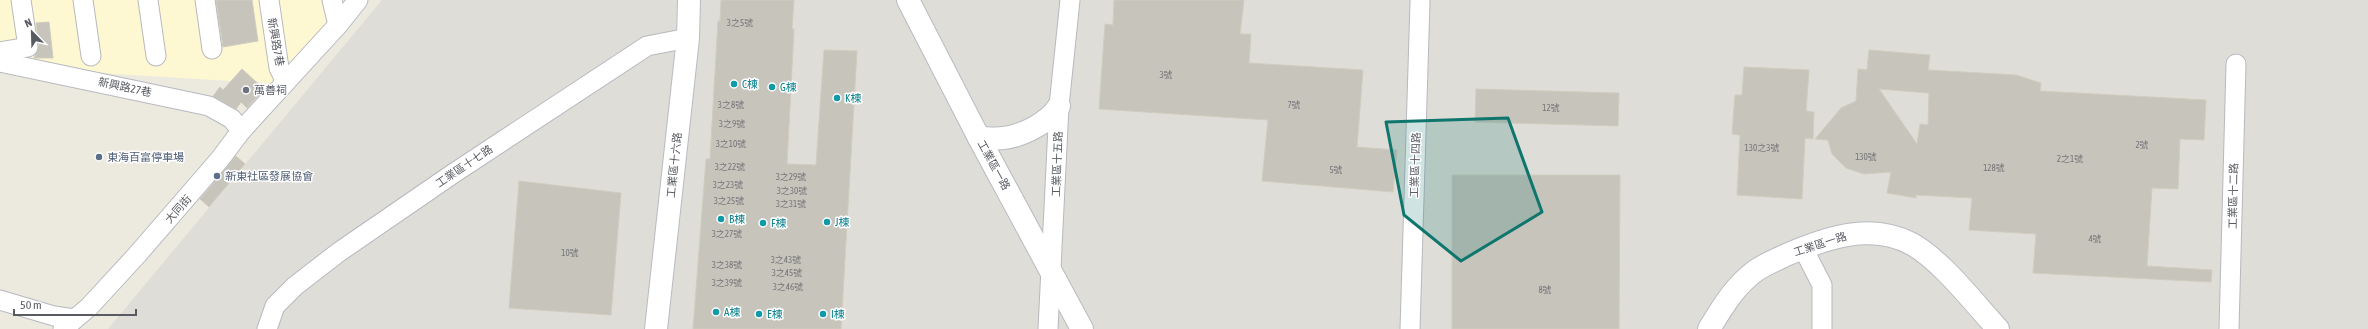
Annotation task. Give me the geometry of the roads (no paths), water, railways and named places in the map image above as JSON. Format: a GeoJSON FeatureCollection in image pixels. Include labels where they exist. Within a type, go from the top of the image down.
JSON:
{"type":"FeatureCollection","features":[{"type":"Feature","properties":{"kind":"street"},"geometry":{"type":"LineString","coordinates":[[0,52],[28,47],[21,0]]}},
{"type":"Feature","properties":{"kind":"street"},"geometry":{"type":"LineString","coordinates":[[83,0],[91,56]]}},
{"type":"Feature","properties":{"kind":"street"},"geometry":{"type":"LineString","coordinates":[[148,0],[156,56]]}},
{"type":"Feature","properties":{"kind":"street"},"geometry":{"type":"LineString","coordinates":[[205,0],[212,49]]}},
{"type":"Feature","properties":{"kind":"street","name":"新興路7巷"},"geometry":{"type":"LineString","coordinates":[[269,0],[279,68],[286,82]]}},
{"type":"Feature","properties":{"kind":"street"},"geometry":{"type":"LineString","coordinates":[[332,0],[338,25]]}},
{"type":"Feature","properties":{"kind":"street","name":"大同街"},"geometry":{"type":"LineString","coordinates":[[68,324],[89,307],[190,195],[241,131],[338,25],[358,0]]}},
{"type":"Feature","properties":{"kind":"street","name":"工業區十六路"},"geometry":{"type":"LineString","coordinates":[[656,329],[688,38],[689,0]]}},
{"type":"Feature","properties":{"kind":"street","name":"工業區一路"},"geometry":{"type":"LineString","coordinates":[[908,0],[979,138],[1082,329]]}},
{"type":"Feature","properties":{"kind":"street","name":"工業區十五路"},"geometry":{"type":"LineString","coordinates":[[1048,329],[1059,106],[1070,0]]}},
{"type":"Feature","properties":{"kind":"street","name":"工業區十四路"},"geometry":{"type":"LineString","coordinates":[[1410,329],[1420,2]]}},
{"type":"Feature","properties":{"kind":"street","name":"工業區十七路"},"geometry":{"type":"LineString","coordinates":[[267,329],[275,306],[295,286],[339,252],[454,173],[647,46],[688,38]]}},
{"type":"Feature","properties":{"kind":"street","name":"新興路27巷"},"geometry":{"type":"LineString","coordinates":[[0,62],[209,106],[232,119],[241,131]]}},
{"type":"Feature","properties":{"kind":"street","name":"工業區十二路"},"geometry":{"type":"LineString","coordinates":[[2230,329],[2236,64]]}},
{"type":"Feature","properties":{"kind":"street"},"geometry":{"type":"LineString","coordinates":[[979,138],[1005,138],[1035,127],[1054,115],[1059,106]]}},
{"type":"Feature","properties":{"kind":"street","name":"工業區一路"},"geometry":{"type":"LineString","coordinates":[[1709,329],[1728,298],[1754,272],[1803,248],[1838,236],[1862,232],[1891,236],[1910,243],[1928,254],[1998,329]]}},
{"type":"Feature","properties":{"kind":"street"},"geometry":{"type":"LineString","coordinates":[[1803,248],[1822,285],[1822,329]]}},
{"type":"Feature","properties":{"kind":"street"},"geometry":{"type":"LineString","coordinates":[[0,300],[54,316],[68,324]]}},
{"type":"Feature","properties":{"kind":"place","name":"C棟"},"geometry":{"type":"Point","coordinates":[734,84]}},
{"type":"Feature","properties":{"kind":"place","name":"G棟"},"geometry":{"type":"Point","coordinates":[772,87]}},
{"type":"Feature","properties":{"kind":"place","name":"萬善祠"},"geometry":{"type":"Point","coordinates":[246,90]}},
{"type":"Feature","properties":{"kind":"place","name":"K棟"},"geometry":{"type":"Point","coordinates":[837,98]}},
{"type":"Feature","properties":{"kind":"place","name":"東海百富停車場"},"geometry":{"type":"Point","coordinates":[99,157]}},
{"type":"Feature","properties":{"kind":"place","name":"新東社區發展協會"},"geometry":{"type":"Point","coordinates":[217,176]}},
{"type":"Feature","properties":{"kind":"place","name":"B棟"},"geometry":{"type":"Point","coordinates":[721,219]}},
{"type":"Feature","properties":{"kind":"place","name":"J棟"},"geometry":{"type":"Point","coordinates":[827,222]}},
{"type":"Feature","properties":{"kind":"place","name":"F棟"},"geometry":{"type":"Point","coordinates":[763,223]}},
{"type":"Feature","properties":{"kind":"place","name":"A棟"},"geometry":{"type":"Point","coordinates":[716,312]}},
{"type":"Feature","properties":{"kind":"place","name":"E棟"},"geometry":{"type":"Point","coordinates":[759,314]}},
{"type":"Feature","properties":{"kind":"place","name":"I棟"},"geometry":{"type":"Point","coordinates":[823,314]}}]}
